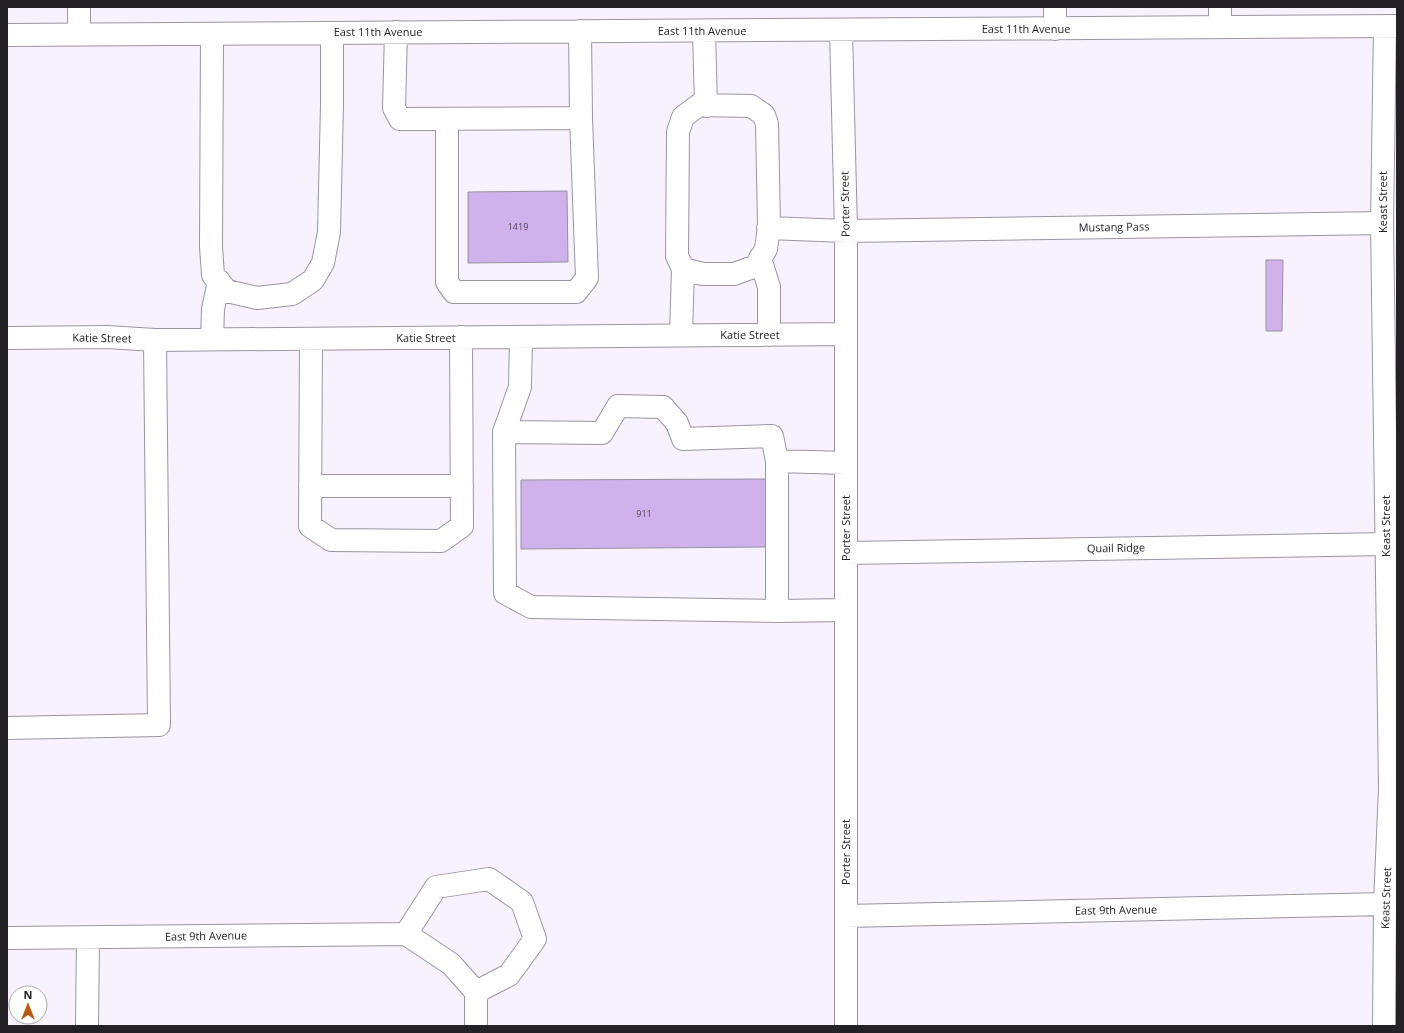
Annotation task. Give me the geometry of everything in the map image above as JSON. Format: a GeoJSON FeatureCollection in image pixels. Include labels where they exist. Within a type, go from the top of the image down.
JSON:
{"type":"FeatureCollection","features":[{"type":"Feature","properties":{"kind":"street"},"geometry":{"type":"LineString","coordinates":[[79,7],[80,34]]}},
{"type":"Feature","properties":{"kind":"street"},"geometry":{"type":"LineString","coordinates":[[1055,7],[1055,29]]}},
{"type":"Feature","properties":{"kind":"street","name":"East 11th Avenue"},"geometry":{"type":"LineString","coordinates":[[7,35],[1055,29],[1220,17],[1391,26]]}},
{"type":"Feature","properties":{"kind":"street","name":"Keast Street"},"geometry":{"type":"LineString","coordinates":[[1388,1019],[1385,904],[1394,788],[1392,616],[1386,544],[1390,339],[1382,223],[1391,26]]}},
{"type":"Feature","properties":{"kind":"street","name":"Porter Street"},"geometry":{"type":"LineString","coordinates":[[840,30],[846,231],[846,1026]]}},
{"type":"Feature","properties":{"kind":"street"},"geometry":{"type":"LineString","coordinates":[[447,119],[447,282],[454,292],[576,292],[587,278],[581,118],[580,31]]}},
{"type":"Feature","properties":{"kind":"street"},"geometry":{"type":"LineString","coordinates":[[704,31],[706,106]]}},
{"type":"Feature","properties":{"kind":"street"},"geometry":{"type":"LineString","coordinates":[[212,34],[211,247],[213,275],[227,291],[257,298],[292,294],[313,280],[323,263],[329,232],[332,32]]}},
{"type":"Feature","properties":{"kind":"street"},"geometry":{"type":"LineString","coordinates":[[396,32],[394,108],[400,119],[581,118]]}},
{"type":"Feature","properties":{"kind":"street"},"geometry":{"type":"LineString","coordinates":[[681,335],[683,269],[677,256],[678,132],[683,117],[699,105],[751,106],[764,115],[767,124],[768,228],[766,249],[756,266],[734,274],[703,274],[683,269]]}},
{"type":"Feature","properties":{"kind":"street","name":"Mustang Pass"},"geometry":{"type":"LineString","coordinates":[[768,228],[846,231],[1382,223]]}},
{"type":"Feature","properties":{"kind":"street"},"geometry":{"type":"LineString","coordinates":[[760,258],[769,287],[769,335]]}},
{"type":"Feature","properties":{"kind":"street"},"geometry":{"type":"LineString","coordinates":[[212,339],[213,309],[219,281]]}},
{"type":"Feature","properties":{"kind":"street","name":"Katie Street"},"geometry":{"type":"LineString","coordinates":[[7,338],[107,337],[155,340],[846,334]]}},
{"type":"Feature","properties":{"kind":"street"},"geometry":{"type":"LineString","coordinates":[[311,338],[310,526],[331,540],[441,541],[462,526],[461,337]]}},
{"type":"Feature","properties":{"kind":"street"},"geometry":{"type":"LineString","coordinates":[[521,337],[520,387],[504,432],[505,593],[532,607],[777,611],[846,610]]}},
{"type":"Feature","properties":{"kind":"street"},"geometry":{"type":"LineString","coordinates":[[7,728],[159,725],[155,340]]}},
{"type":"Feature","properties":{"kind":"street"},"geometry":{"type":"LineString","coordinates":[[504,432],[602,432],[618,406],[663,407],[677,423],[683,439],[772,436],[777,461],[777,611]]}},
{"type":"Feature","properties":{"kind":"street"},"geometry":{"type":"LineString","coordinates":[[777,461],[846,463]]}},
{"type":"Feature","properties":{"kind":"street"},"geometry":{"type":"LineString","coordinates":[[310,486],[462,486]]}},
{"type":"Feature","properties":{"kind":"street","name":"Quail Ridge"},"geometry":{"type":"LineString","coordinates":[[846,552],[1386,544]]}},
{"type":"Feature","properties":{"kind":"street"},"geometry":{"type":"LineString","coordinates":[[476,992],[509,975],[535,940],[522,902],[489,879],[436,887],[406,934],[451,964],[476,992],[476,1026]]}},
{"type":"Feature","properties":{"kind":"street","name":"East 9th Avenue"},"geometry":{"type":"LineString","coordinates":[[846,916],[1385,904]]}},
{"type":"Feature","properties":{"kind":"street","name":"East 9th Avenue"},"geometry":{"type":"LineString","coordinates":[[7,938],[406,934]]}},
{"type":"Feature","properties":{"kind":"street"},"geometry":{"type":"LineString","coordinates":[[87,1026],[88,938]]}},
{"type":"Feature","properties":{"kind":"building"},"geometry":{"type":"Polygon","coordinates":[[[567,191],[568,262],[468,263],[468,192],[567,191]]]}},
{"type":"Feature","properties":{"kind":"building"},"geometry":{"type":"Polygon","coordinates":[[[1266,260],[1283,260],[1282,331],[1266,331],[1266,260]]]}},
{"type":"Feature","properties":{"kind":"building"},"geometry":{"type":"Polygon","coordinates":[[[767,479],[767,547],[521,549],[521,480],[767,479]]]}}]}
